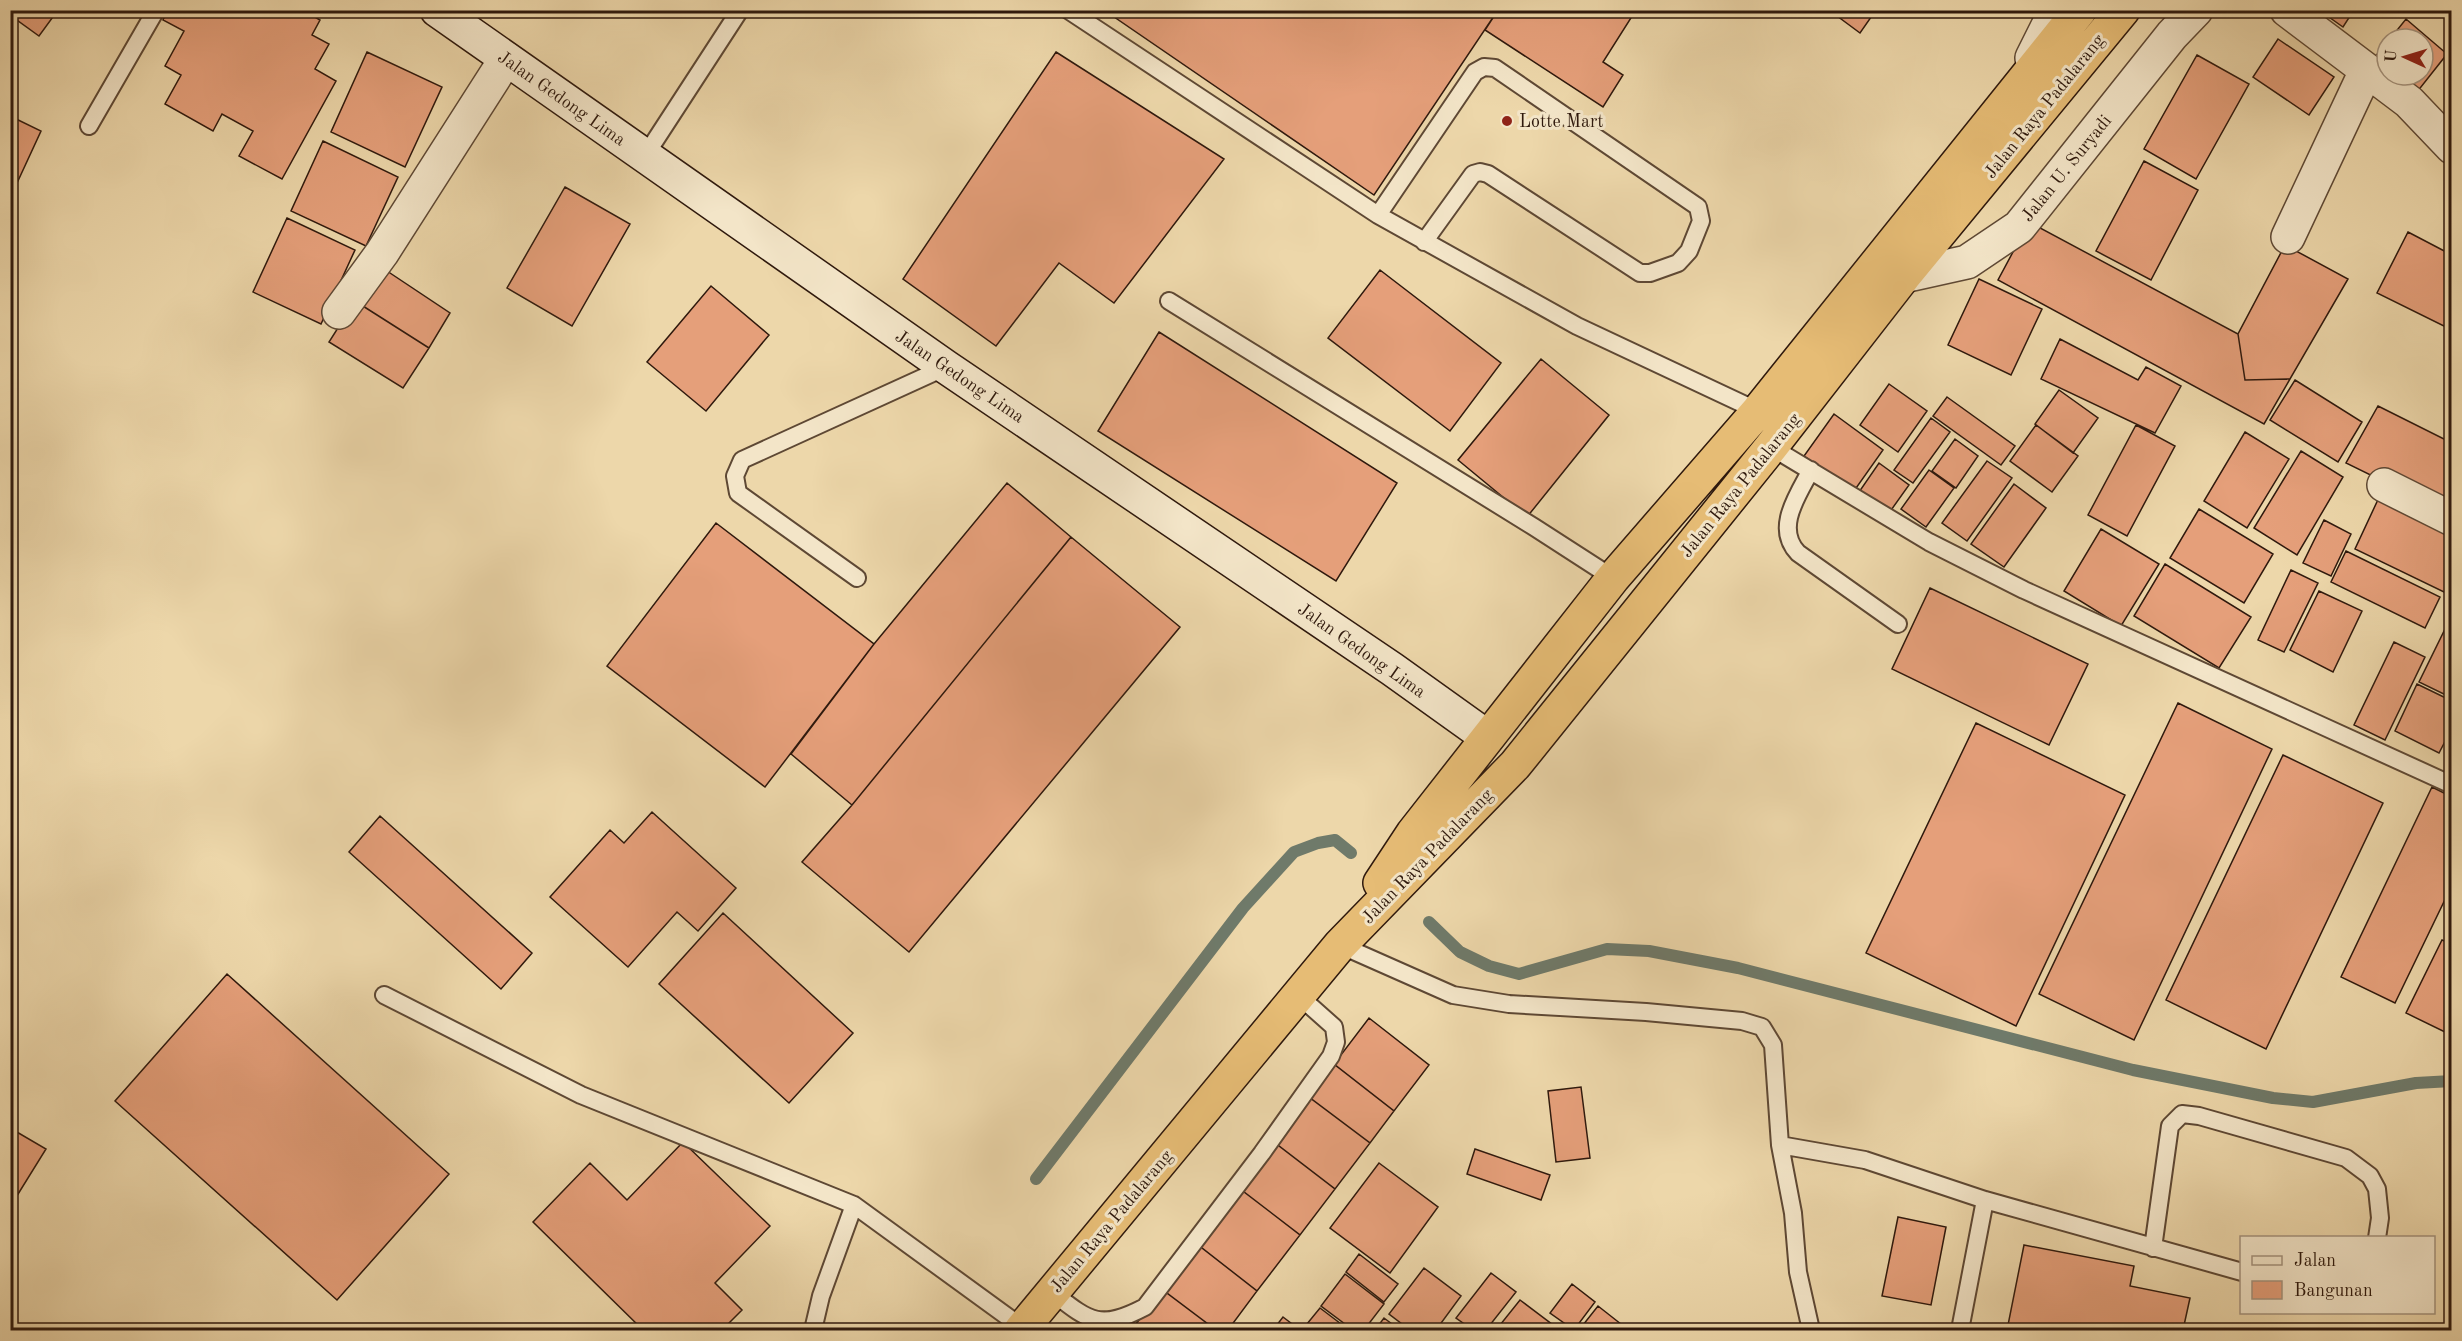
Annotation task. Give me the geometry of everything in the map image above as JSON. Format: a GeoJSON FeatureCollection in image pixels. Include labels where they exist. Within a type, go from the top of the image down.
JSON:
{"type":"FeatureCollection","features":[{"type":"Feature","properties":{"kind":"highway","name":"Jalan Raya Padalarang"},"geometry":{"type":"LineString","coordinates":[[1340,945],[1413,833],[1486,737],[1613,578],[1758,411],[2080,10]]}},
{"type":"Feature","properties":{"kind":"highway","name":"Jalan Raya Padalarang"},"geometry":{"type":"LineString","coordinates":[[1023,1330],[1340,945],[1515,765],[1771,447],[1904,276],[2123,10]]}},
{"type":"Feature","properties":{"kind":"street","name":"Jalan Gedong Lima"},"geometry":{"type":"LineString","coordinates":[[437,10],[946,367],[1392,669],[1486,737]]}},
{"type":"Feature","properties":{"kind":"street"},"geometry":{"type":"LineString","coordinates":[[2018,86],[2056,10]]}},
{"type":"Feature","properties":{"kind":"street","name":"Jalan U. Suryadi"},"geometry":{"type":"LineString","coordinates":[[1904,276],[1967,262],[2019,227],[2172,35],[2196,10]]}},
{"type":"Feature","properties":{"kind":"street"},"geometry":{"type":"LineString","coordinates":[[2287,10],[2409,102],[2451,147]]}},
{"type":"Feature","properties":{"kind":"street"},"geometry":{"type":"LineString","coordinates":[[339,312],[382,253],[506,59]]}},
{"type":"Feature","properties":{"kind":"street"},"geometry":{"type":"LineString","coordinates":[[2288,237],[2366,71]]}},
{"type":"Feature","properties":{"kind":"street"},"geometry":{"type":"LineString","coordinates":[[2384,486],[2451,519]]}},
{"type":"Feature","properties":{"kind":"lane"},"geometry":{"type":"LineString","coordinates":[[89,126],[156,10]]}},
{"type":"Feature","properties":{"kind":"lane"},"geometry":{"type":"LineString","coordinates":[[645,156],[740,10]]}},
{"type":"Feature","properties":{"kind":"lane"},"geometry":{"type":"LineString","coordinates":[[1068,10],[1378,215],[1424,242],[1577,326],[1758,411]]}},
{"type":"Feature","properties":{"kind":"lane"},"geometry":{"type":"LineString","coordinates":[[1378,215],[1475,72],[1484,67],[1495,68],[1698,207],[1701,221],[1689,251],[1678,263],[1650,273],[1641,273],[1488,174],[1480,172],[1473,174],[1424,242]]}},
{"type":"Feature","properties":{"kind":"lane"},"geometry":{"type":"LineString","coordinates":[[1169,301],[1534,526],[1613,578]]}},
{"type":"Feature","properties":{"kind":"lane"},"geometry":{"type":"LineString","coordinates":[[857,578],[738,493],[735,476],[742,460],[946,367]]}},
{"type":"Feature","properties":{"kind":"lane"},"geometry":{"type":"LineString","coordinates":[[1771,447],[1929,542],[2024,590],[2451,785]]}},
{"type":"Feature","properties":{"kind":"lane"},"geometry":{"type":"LineString","coordinates":[[1811,470],[1792,506],[1787,534],[1790,545],[1898,624]]}},
{"type":"Feature","properties":{"kind":"lane"},"geometry":{"type":"LineString","coordinates":[[1340,945],[1453,995],[1509,1004],[1646,1012],[1742,1021],[1762,1027],[1773,1045],[1780,1145],[1793,1213],[1798,1272],[1811,1330]]}},
{"type":"Feature","properties":{"kind":"lane"},"geometry":{"type":"LineString","coordinates":[[384,995],[581,1095],[854,1205],[1023,1330]]}},
{"type":"Feature","properties":{"kind":"lane"},"geometry":{"type":"LineString","coordinates":[[1052,1292],[1085,1317],[1103,1321],[1124,1318],[1145,1307],[1262,1153],[1331,1056],[1336,1042],[1334,1027],[1298,995]]}},
{"type":"Feature","properties":{"kind":"lane"},"geometry":{"type":"LineString","coordinates":[[2152,1248],[2170,1126],[2182,1114],[2199,1116],[2346,1158],[2370,1176],[2377,1188],[2380,1218],[2377,1236]]}},
{"type":"Feature","properties":{"kind":"lane"},"geometry":{"type":"LineString","coordinates":[[1780,1145],[1865,1160],[1985,1200],[2240,1272]]}},
{"type":"Feature","properties":{"kind":"lane"},"geometry":{"type":"LineString","coordinates":[[1960,1330],[1985,1200]]}},
{"type":"Feature","properties":{"kind":"lane"},"geometry":{"type":"LineString","coordinates":[[813,1330],[821,1296],[854,1205]]}},
{"type":"Feature","properties":{"kind":"building"},"geometry":{"type":"Polygon","coordinates":[[[10,10],[58,10],[39,36],[10,15],[10,10]]]}},
{"type":"Feature","properties":{"kind":"building"},"geometry":{"type":"Polygon","coordinates":[[[168,10],[303,10],[320,20],[312,35],[329,44],[315,69],[336,81],[282,179],[239,156],[253,131],[222,114],[213,131],[165,104],[181,75],[165,66],[184,31],[163,20],[168,10]]]}},
{"type":"Feature","properties":{"kind":"building"},"geometry":{"type":"Polygon","coordinates":[[[1104,10],[1498,10],[1374,195],[1104,10]]]}},
{"type":"Feature","properties":{"kind":"building"},"geometry":{"type":"Polygon","coordinates":[[[1498,10],[1636,10],[1603,62],[1623,75],[1603,107],[1485,30],[1498,10]]]}},
{"type":"Feature","properties":{"kind":"building"},"geometry":{"type":"Polygon","coordinates":[[[1829,10],[1876,10],[1860,33],[1829,10]]]}},
{"type":"Feature","properties":{"kind":"building"},"geometry":{"type":"Polygon","coordinates":[[[2319,10],[2354,10],[2343,27],[2319,10]]]}},
{"type":"Feature","properties":{"kind":"building"},"geometry":{"type":"Polygon","coordinates":[[[2406,19],[2415,27],[2400,27],[2406,19]]]}},
{"type":"Feature","properties":{"kind":"building"},"geometry":{"type":"Polygon","coordinates":[[[2278,39],[2334,77],[2309,115],[2253,77],[2278,39]]]}},
{"type":"Feature","properties":{"kind":"building"},"geometry":{"type":"Polygon","coordinates":[[[2435,44],[2447,54],[2435,69],[2435,44]]]}},
{"type":"Feature","properties":{"kind":"building"},"geometry":{"type":"Polygon","coordinates":[[[367,52],[442,87],[405,167],[331,132],[367,52]]]}},
{"type":"Feature","properties":{"kind":"building"},"geometry":{"type":"Polygon","coordinates":[[[1056,52],[1224,159],[1114,303],[1059,263],[996,346],[903,279],[1056,52]]]}},
{"type":"Feature","properties":{"kind":"building"},"geometry":{"type":"Polygon","coordinates":[[[2197,55],[2249,84],[2196,179],[2144,149],[2197,55]]]}},
{"type":"Feature","properties":{"kind":"building"},"geometry":{"type":"Polygon","coordinates":[[[2411,87],[2421,87],[2417,92],[2411,87]]]}},
{"type":"Feature","properties":{"kind":"building"},"geometry":{"type":"Polygon","coordinates":[[[10,116],[41,131],[11,196],[10,196],[10,116]]]}},
{"type":"Feature","properties":{"kind":"building"},"geometry":{"type":"Polygon","coordinates":[[[323,141],[398,177],[366,246],[291,211],[323,141]]]}},
{"type":"Feature","properties":{"kind":"building"},"geometry":{"type":"Polygon","coordinates":[[[2144,161],[2198,190],[2151,280],[2096,251],[2144,161]]]}},
{"type":"Feature","properties":{"kind":"building"},"geometry":{"type":"Polygon","coordinates":[[[565,187],[630,224],[572,326],[507,288],[565,187]]]}},
{"type":"Feature","properties":{"kind":"building"},"geometry":{"type":"Polygon","coordinates":[[[287,218],[355,250],[321,324],[253,292],[287,218]]]}},
{"type":"Feature","properties":{"kind":"building"},"geometry":{"type":"Polygon","coordinates":[[[2029,222],[2238,334],[2245,380],[2290,379],[2264,424],[1998,280],[2029,222]]]}},
{"type":"Feature","properties":{"kind":"building"},"geometry":{"type":"Polygon","coordinates":[[[2408,232],[2452,255],[2452,330],[2377,293],[2408,232]]]}},
{"type":"Feature","properties":{"kind":"building"},"geometry":{"type":"Polygon","coordinates":[[[2285,245],[2348,279],[2290,379],[2245,380],[2238,334],[2285,245]]]}},
{"type":"Feature","properties":{"kind":"building"},"geometry":{"type":"Polygon","coordinates":[[[378,265],[450,313],[429,348],[355,301],[378,265]]]}},
{"type":"Feature","properties":{"kind":"building"},"geometry":{"type":"Polygon","coordinates":[[[1380,270],[1501,363],[1450,431],[1328,338],[1380,270]]]}},
{"type":"Feature","properties":{"kind":"building"},"geometry":{"type":"Polygon","coordinates":[[[1979,279],[2042,309],[2011,375],[1948,345],[1979,279]]]}},
{"type":"Feature","properties":{"kind":"building"},"geometry":{"type":"Polygon","coordinates":[[[711,286],[769,335],[706,411],[647,362],[711,286]]]}},
{"type":"Feature","properties":{"kind":"building"},"geometry":{"type":"Polygon","coordinates":[[[355,301],[429,348],[403,388],[329,342],[355,301]]]}},
{"type":"Feature","properties":{"kind":"building"},"geometry":{"type":"Polygon","coordinates":[[[1159,332],[1397,483],[1336,581],[1098,431],[1159,332]]]}},
{"type":"Feature","properties":{"kind":"building"},"geometry":{"type":"Polygon","coordinates":[[[2060,339],[2138,380],[2146,367],[2181,386],[2155,433],[2041,379],[2060,339]]]}},
{"type":"Feature","properties":{"kind":"building"},"geometry":{"type":"Polygon","coordinates":[[[1541,359],[1609,415],[1527,517],[1458,460],[1541,359]]]}},
{"type":"Feature","properties":{"kind":"building"},"geometry":{"type":"Polygon","coordinates":[[[2295,380],[2362,422],[2338,462],[2270,420],[2295,380]]]}},
{"type":"Feature","properties":{"kind":"building"},"geometry":{"type":"Polygon","coordinates":[[[1889,384],[1927,411],[1898,452],[1860,425],[1889,384]]]}},
{"type":"Feature","properties":{"kind":"building"},"geometry":{"type":"Polygon","coordinates":[[[2059,390],[2098,418],[2073,453],[2035,424],[2059,390]]]}},
{"type":"Feature","properties":{"kind":"building"},"geometry":{"type":"Polygon","coordinates":[[[1947,397],[2015,446],[2001,465],[1933,416],[1947,397]]]}},
{"type":"Feature","properties":{"kind":"building"},"geometry":{"type":"Polygon","coordinates":[[[2378,406],[2452,443],[2452,515],[2346,463],[2378,406]]]}},
{"type":"Feature","properties":{"kind":"building"},"geometry":{"type":"Polygon","coordinates":[[[1834,414],[1883,450],[1854,491],[1804,456],[1834,414]]]}},
{"type":"Feature","properties":{"kind":"building"},"geometry":{"type":"Polygon","coordinates":[[[1931,418],[1950,432],[1913,483],[1894,470],[1931,418]]]}},
{"type":"Feature","properties":{"kind":"building"},"geometry":{"type":"Polygon","coordinates":[[[2036,425],[2078,456],[2052,492],[2010,461],[2036,425]]]}},
{"type":"Feature","properties":{"kind":"building"},"geometry":{"type":"Polygon","coordinates":[[[2136,425],[2175,446],[2127,536],[2088,515],[2136,425]]]}},
{"type":"Feature","properties":{"kind":"building"},"geometry":{"type":"Polygon","coordinates":[[[2245,432],[2289,459],[2247,528],[2204,501],[2245,432]]]}},
{"type":"Feature","properties":{"kind":"building"},"geometry":{"type":"Polygon","coordinates":[[[1955,439],[1978,456],[1956,488],[1932,471],[1955,439]]]}},
{"type":"Feature","properties":{"kind":"building"},"geometry":{"type":"Polygon","coordinates":[[[2301,451],[2343,477],[2297,555],[2254,528],[2301,451]]]}},
{"type":"Feature","properties":{"kind":"building"},"geometry":{"type":"Polygon","coordinates":[[[1987,461],[2012,478],[1967,541],[1942,523],[1987,461]]]}},
{"type":"Feature","properties":{"kind":"building"},"geometry":{"type":"Polygon","coordinates":[[[1879,463],[1909,485],[1889,513],[1859,492],[1879,463]]]}},
{"type":"Feature","properties":{"kind":"building"},"geometry":{"type":"Polygon","coordinates":[[[1929,470],[1954,488],[1926,527],[1901,509],[1929,470]]]}},
{"type":"Feature","properties":{"kind":"building"},"geometry":{"type":"Polygon","coordinates":[[[1007,483],[1071,537],[852,805],[791,754],[874,644],[1007,483]]]}},
{"type":"Feature","properties":{"kind":"building"},"geometry":{"type":"Polygon","coordinates":[[[2014,484],[2046,508],[2004,567],[1971,544],[2014,484]]]}},
{"type":"Feature","properties":{"kind":"building"},"geometry":{"type":"Polygon","coordinates":[[[2382,491],[2452,524],[2452,576],[2444,592],[2355,549],[2382,491]]]}},
{"type":"Feature","properties":{"kind":"building"},"geometry":{"type":"Polygon","coordinates":[[[2199,509],[2273,554],[2244,603],[2170,558],[2199,509]]]}},
{"type":"Feature","properties":{"kind":"building"},"geometry":{"type":"Polygon","coordinates":[[[2324,520],[2351,534],[2331,576],[2303,563],[2324,520]]]}},
{"type":"Feature","properties":{"kind":"building"},"geometry":{"type":"Polygon","coordinates":[[[716,523],[874,644],[765,787],[607,666],[716,523]]]}},
{"type":"Feature","properties":{"kind":"building"},"geometry":{"type":"Polygon","coordinates":[[[2101,529],[2159,564],[2121,626],[2064,591],[2101,529]]]}},
{"type":"Feature","properties":{"kind":"building"},"geometry":{"type":"Polygon","coordinates":[[[1071,537],[1180,627],[909,952],[802,862],[852,805],[1071,537]]]}},
{"type":"Feature","properties":{"kind":"building"},"geometry":{"type":"Polygon","coordinates":[[[2346,551],[2440,597],[2425,628],[2331,582],[2346,551]]]}},
{"type":"Feature","properties":{"kind":"building"},"geometry":{"type":"Polygon","coordinates":[[[2165,564],[2251,617],[2219,668],[2134,616],[2165,564]]]}},
{"type":"Feature","properties":{"kind":"building"},"geometry":{"type":"Polygon","coordinates":[[[2291,570],[2318,583],[2284,652],[2258,640],[2291,570]]]}},
{"type":"Feature","properties":{"kind":"building"},"geometry":{"type":"Polygon","coordinates":[[[1930,588],[2088,664],[2049,745],[1892,669],[1930,588]]]}},
{"type":"Feature","properties":{"kind":"building"},"geometry":{"type":"Polygon","coordinates":[[[2319,591],[2362,611],[2333,672],[2290,650],[2319,591]]]}},
{"type":"Feature","properties":{"kind":"building"},"geometry":{"type":"Polygon","coordinates":[[[2452,603],[2452,618],[2445,615],[2452,603]]]}},
{"type":"Feature","properties":{"kind":"building"},"geometry":{"type":"Polygon","coordinates":[[[2449,621],[2452,622],[2452,698],[2419,682],[2449,621]]]}},
{"type":"Feature","properties":{"kind":"building"},"geometry":{"type":"Polygon","coordinates":[[[2394,642],[2425,657],[2385,740],[2354,725],[2394,642]]]}},
{"type":"Feature","properties":{"kind":"building"},"geometry":{"type":"Polygon","coordinates":[[[2417,684],[2452,701],[2452,728],[2439,753],[2395,731],[2417,684]]]}},
{"type":"Feature","properties":{"kind":"building"},"geometry":{"type":"Polygon","coordinates":[[[2178,703],[2272,749],[2134,1040],[2039,994],[2178,703]]]}},
{"type":"Feature","properties":{"kind":"building"},"geometry":{"type":"Polygon","coordinates":[[[1976,723],[2125,795],[2016,1026],[1866,953],[1976,723]]]}},
{"type":"Feature","properties":{"kind":"building"},"geometry":{"type":"Polygon","coordinates":[[[2283,755],[2383,803],[2266,1049],[2166,1000],[2283,755]]]}},
{"type":"Feature","properties":{"kind":"building"},"geometry":{"type":"Polygon","coordinates":[[[2432,787],[2452,797],[2452,885],[2395,1003],[2341,977],[2432,787]]]}},
{"type":"Feature","properties":{"kind":"building"},"geometry":{"type":"Polygon","coordinates":[[[652,812],[736,888],[698,931],[677,912],[628,967],[550,897],[610,830],[624,843],[652,812]]]}},
{"type":"Feature","properties":{"kind":"building"},"geometry":{"type":"Polygon","coordinates":[[[380,816],[532,953],[501,989],[349,852],[380,816]]]}},
{"type":"Feature","properties":{"kind":"building"},"geometry":{"type":"Polygon","coordinates":[[[723,913],[853,1033],[789,1103],[659,984],[723,913]]]}},
{"type":"Feature","properties":{"kind":"building"},"geometry":{"type":"Polygon","coordinates":[[[2442,940],[2452,944],[2452,1024],[2447,1033],[2406,1013],[2442,940]]]}},
{"type":"Feature","properties":{"kind":"building"},"geometry":{"type":"Polygon","coordinates":[[[227,974],[449,1174],[337,1300],[115,1101],[227,974]]]}},
{"type":"Feature","properties":{"kind":"building"},"geometry":{"type":"Polygon","coordinates":[[[1369,1018],[1429,1065],[1394,1111],[1334,1064],[1369,1018]]]}},
{"type":"Feature","properties":{"kind":"building"},"geometry":{"type":"Polygon","coordinates":[[[1334,1064],[1394,1111],[1370,1143],[1309,1097],[1334,1064]]]}},
{"type":"Feature","properties":{"kind":"building"},"geometry":{"type":"Polygon","coordinates":[[[1581,1087],[1590,1158],[1556,1162],[1548,1091],[1581,1087]]]}},
{"type":"Feature","properties":{"kind":"building"},"geometry":{"type":"Polygon","coordinates":[[[1309,1097],[1370,1143],[1335,1189],[1274,1142],[1309,1097]]]}},
{"type":"Feature","properties":{"kind":"building"},"geometry":{"type":"Polygon","coordinates":[[[10,1128],[46,1149],[10,1207],[10,1128]]]}},
{"type":"Feature","properties":{"kind":"building"},"geometry":{"type":"Polygon","coordinates":[[[683,1142],[770,1226],[715,1283],[742,1310],[722,1330],[643,1330],[533,1222],[590,1163],[627,1200],[683,1142]]]}},
{"type":"Feature","properties":{"kind":"building"},"geometry":{"type":"Polygon","coordinates":[[[1274,1142],[1335,1189],[1300,1235],[1239,1188],[1274,1142]]]}},
{"type":"Feature","properties":{"kind":"building"},"geometry":{"type":"Polygon","coordinates":[[[1475,1149],[1550,1175],[1541,1200],[1467,1174],[1475,1149]]]}},
{"type":"Feature","properties":{"kind":"building"},"geometry":{"type":"Polygon","coordinates":[[[1379,1163],[1438,1207],[1390,1273],[1330,1228],[1379,1163]]]}},
{"type":"Feature","properties":{"kind":"building"},"geometry":{"type":"Polygon","coordinates":[[[1239,1188],[1300,1235],[1257,1291],[1197,1244],[1239,1188]]]}},
{"type":"Feature","properties":{"kind":"building"},"geometry":{"type":"Polygon","coordinates":[[[1898,1217],[1946,1227],[1931,1305],[1882,1296],[1898,1217]]]}},
{"type":"Feature","properties":{"kind":"building"},"geometry":{"type":"Polygon","coordinates":[[[1197,1244],[1257,1291],[1228,1330],[1216,1330],[1163,1290],[1197,1244]]]}},
{"type":"Feature","properties":{"kind":"building"},"geometry":{"type":"Polygon","coordinates":[[[2024,1245],[2134,1266],[2130,1286],[2190,1298],[2183,1330],[2007,1330],[2024,1245]]]}},
{"type":"Feature","properties":{"kind":"building"},"geometry":{"type":"Polygon","coordinates":[[[1359,1254],[1398,1284],[1384,1302],[1346,1272],[1359,1254]]]}},
{"type":"Feature","properties":{"kind":"building"},"geometry":{"type":"Polygon","coordinates":[[[1424,1268],[1461,1296],[1436,1330],[1410,1330],[1389,1314],[1424,1268]]]}},
{"type":"Feature","properties":{"kind":"building"},"geometry":{"type":"Polygon","coordinates":[[[1491,1273],[1516,1292],[1486,1330],[1473,1330],[1456,1318],[1491,1273]]]}},
{"type":"Feature","properties":{"kind":"building"},"geometry":{"type":"Polygon","coordinates":[[[1345,1274],[1384,1304],[1364,1330],[1353,1330],[1321,1306],[1345,1274]]]}},
{"type":"Feature","properties":{"kind":"building"},"geometry":{"type":"Polygon","coordinates":[[[1572,1284],[1595,1302],[1574,1330],[1550,1313],[1572,1284]]]}},
{"type":"Feature","properties":{"kind":"building"},"geometry":{"type":"Polygon","coordinates":[[[1163,1290],[1216,1330],[1131,1330],[1163,1290]]]}},
{"type":"Feature","properties":{"kind":"building"},"geometry":{"type":"Polygon","coordinates":[[[1520,1300],[1553,1325],[1549,1330],[1496,1330],[1520,1300]]]}},
{"type":"Feature","properties":{"kind":"building"},"geometry":{"type":"Polygon","coordinates":[[[1598,1306],[1626,1328],[1624,1330],[1579,1330],[1598,1306]]]}},
{"type":"Feature","properties":{"kind":"building"},"geometry":{"type":"Polygon","coordinates":[[[1320,1308],[1349,1330],[1302,1330],[1320,1308]]]}},
{"type":"Feature","properties":{"kind":"building"},"geometry":{"type":"Polygon","coordinates":[[[1283,1317],[1300,1330],[1273,1330],[1283,1317]]]}},
{"type":"Feature","properties":{"kind":"building"},"geometry":{"type":"Polygon","coordinates":[[[1384,1318],[1400,1330],[1375,1330],[1384,1318]]]}},
{"type":"Feature","properties":{"kind":"waterway"},"geometry":{"type":"LineString","coordinates":[[1036,1179],[1243,908],[1294,852],[1318,843],[1335,840],[1351,853]]}},
{"type":"Feature","properties":{"kind":"waterway"},"geometry":{"type":"LineString","coordinates":[[1429,922],[1460,952],[1489,966],[1519,974],[1607,949],[1649,951],[1738,968],[2133,1070],[2273,1098],[2313,1102],[2416,1083],[2452,1081]]}},
{"type":"Feature","properties":{"kind":"place","name":"Lotte Mart"},"geometry":{"type":"Point","coordinates":[1507,121]}}]}
